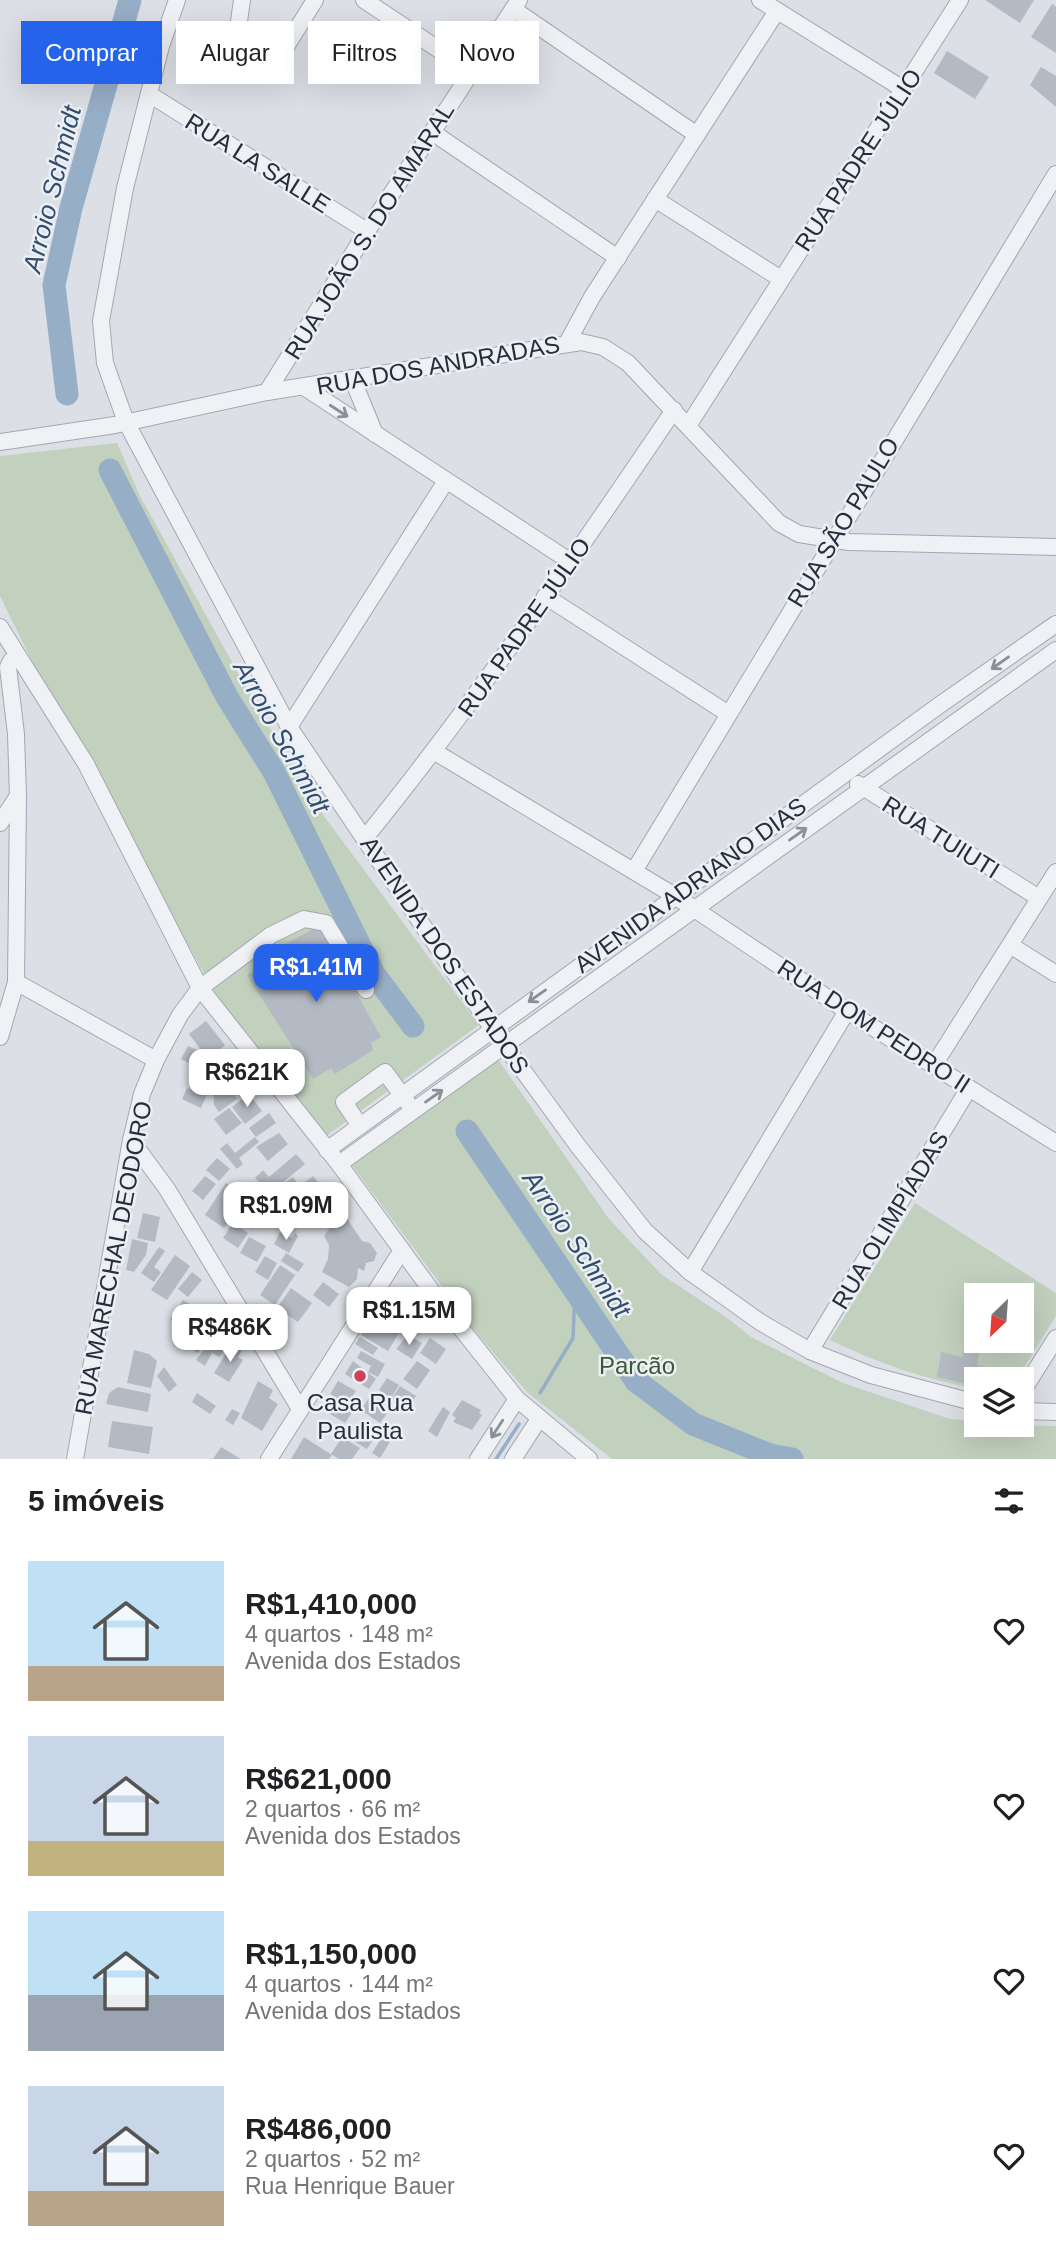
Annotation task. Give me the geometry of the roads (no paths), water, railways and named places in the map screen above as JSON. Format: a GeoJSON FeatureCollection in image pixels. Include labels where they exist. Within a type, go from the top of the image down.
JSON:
{"type":"FeatureCollection","features":[{"type":"Feature","properties":{"kind":"street","name":"AVENIDA DOS ESTADOS"},"geometry":{"type":"LineString","coordinates":[[177,0],[125,188],[102,321],[104,363],[126,422],[289,727],[492,1028],[645,1231],[690,1272],[760,1322],[810,1351],[871,1375],[964,1400]]}},
{"type":"Feature","properties":{"kind":"street"},"geometry":{"type":"LineString","coordinates":[[239,21],[242,0]]}},
{"type":"Feature","properties":{"kind":"street"},"geometry":{"type":"LineString","coordinates":[[294,34],[315,0]]}},
{"type":"Feature","properties":{"kind":"street"},"geometry":{"type":"LineString","coordinates":[[364,0],[435,47]]}},
{"type":"Feature","properties":{"kind":"street"},"geometry":{"type":"LineString","coordinates":[[760,0],[903,89]]}},
{"type":"Feature","properties":{"kind":"street","name":"RUA PADRE JÚLIO"},"geometry":{"type":"LineString","coordinates":[[688,426],[960,0]]}},
{"type":"Feature","properties":{"kind":"street"},"geometry":{"type":"LineString","coordinates":[[516,4],[697,135]]}},
{"type":"Feature","properties":{"kind":"street","name":"RUA JOÃO S. DO AMARAL"},"geometry":{"type":"LineString","coordinates":[[505,21],[516,4]]}},
{"type":"Feature","properties":{"kind":"street"},"geometry":{"type":"LineString","coordinates":[[567,343],[655,199],[777,11]]}},
{"type":"Feature","properties":{"kind":"street","name":"RUA JOÃO S. DO AMARAL"},"geometry":{"type":"LineString","coordinates":[[267,392],[463,84]]}},
{"type":"Feature","properties":{"kind":"street","name":"RUA LA SALLE"},"geometry":{"type":"LineString","coordinates":[[149,94],[367,231]]}},
{"type":"Feature","properties":{"kind":"street"},"geometry":{"type":"LineString","coordinates":[[432,132],[618,258]]}},
{"type":"Feature","properties":{"kind":"street","name":"RUA SÃO PAULO"},"geometry":{"type":"LineString","coordinates":[[634,871],[832,539],[1056,174]]}},
{"type":"Feature","properties":{"kind":"street"},"geometry":{"type":"LineString","coordinates":[[655,199],[781,279]]}},
{"type":"Feature","properties":{"kind":"street","name":"RUA DOS ANDRADAS"},"geometry":{"type":"LineString","coordinates":[[0,442],[126,422],[267,392],[581,342],[603,346],[628,363],[779,523],[799,534],[832,539],[1056,547]]}},
{"type":"Feature","properties":{"kind":"street"},"geometry":{"type":"LineString","coordinates":[[352,379],[375,434]]}},
{"type":"Feature","properties":{"kind":"street"},"geometry":{"type":"LineString","coordinates":[[303,387],[571,562]]}},
{"type":"Feature","properties":{"kind":"street","name":"RUA PADRE JÚLIO"},"geometry":{"type":"LineString","coordinates":[[365,838],[435,752],[571,562],[674,410]]}},
{"type":"Feature","properties":{"kind":"street"},"geometry":{"type":"LineString","coordinates":[[289,727],[446,481]]}},
{"type":"Feature","properties":{"kind":"street"},"geometry":{"type":"LineString","coordinates":[[545,596],[727,713]]}},
{"type":"Feature","properties":{"kind":"street","name":"AVENIDA ADRIANO DIAS"},"geometry":{"type":"LineString","coordinates":[[327,1150],[844,774],[1056,624]]}},
{"type":"Feature","properties":{"kind":"street"},"geometry":{"type":"LineString","coordinates":[[0,627],[10,656],[86,764],[200,988],[339,1164],[401,1250],[517,1399],[589,1459]]}},
{"type":"Feature","properties":{"kind":"street","name":"AVENIDA ADRIANO DIAS"},"geometry":{"type":"LineString","coordinates":[[339,1164],[1056,650]]}},
{"type":"Feature","properties":{"kind":"street"},"geometry":{"type":"LineString","coordinates":[[0,1037],[16,982],[18,796],[16,734],[8,667],[10,656]]}},
{"type":"Feature","properties":{"kind":"street","name":"RUA DOM PEDRO II"},"geometry":{"type":"LineString","coordinates":[[435,752],[675,896],[847,1011],[1056,1143]]}},
{"type":"Feature","properties":{"kind":"street","name":"RUA TUIUTI"},"geometry":{"type":"LineString","coordinates":[[844,774],[1040,898]]}},
{"type":"Feature","properties":{"kind":"street"},"geometry":{"type":"LineString","coordinates":[[0,823],[18,796]]}},
{"type":"Feature","properties":{"kind":"street"},"geometry":{"type":"LineString","coordinates":[[934,1065],[1056,872]]}},
{"type":"Feature","properties":{"kind":"street","name":"RUA MARECHAL DEODORO"},"geometry":{"type":"LineString","coordinates":[[75,1459],[131,1140],[142,1094],[156,1060],[180,1015],[200,988],[271,935],[303,919],[326,923],[366,990]]}},
{"type":"Feature","properties":{"kind":"street"},"geometry":{"type":"LineString","coordinates":[[1010,945],[1056,974]]}},
{"type":"Feature","properties":{"kind":"street"},"geometry":{"type":"LineString","coordinates":[[16,982],[156,1060]]}},
{"type":"Feature","properties":{"kind":"street"},"geometry":{"type":"LineString","coordinates":[[690,1272],[847,1011]]}},
{"type":"Feature","properties":{"kind":"street"},"geometry":{"type":"LineString","coordinates":[[360,1126],[344,1102],[386,1072],[412,1111]]}},
{"type":"Feature","properties":{"kind":"street","name":"RUA OLIMPÍADAS"},"geometry":{"type":"LineString","coordinates":[[810,1351],[969,1088]]}},
{"type":"Feature","properties":{"kind":"street"},"geometry":{"type":"LineString","coordinates":[[131,1140],[167,1189],[300,1409]]}},
{"type":"Feature","properties":{"kind":"street"},"geometry":{"type":"LineString","coordinates":[[269,1459],[401,1250]]}},
{"type":"Feature","properties":{"kind":"street"},"geometry":{"type":"LineString","coordinates":[[1034,1373],[1056,1338]]}},
{"type":"Feature","properties":{"kind":"street"},"geometry":{"type":"LineString","coordinates":[[478,1459],[517,1399]]}},
{"type":"Feature","properties":{"kind":"street"},"geometry":{"type":"LineString","coordinates":[[1034,1411],[1056,1412]]}},
{"type":"Feature","properties":{"kind":"street"},"geometry":{"type":"LineString","coordinates":[[513,1459],[539,1419]]}},
{"type":"Feature","properties":{"kind":"waterway","name":"Arroio Schmidt"},"geometry":{"type":"LineString","coordinates":[[67,394],[54,285],[71,208],[130,0]]}},
{"type":"Feature","properties":{"kind":"waterway","name":"Arroio Schmidt"},"geometry":{"type":"LineString","coordinates":[[110,470],[227,697],[274,772],[374,974],[413,1026]]}},
{"type":"Feature","properties":{"kind":"waterway","name":"Arroio Schmidt"},"geometry":{"type":"LineString","coordinates":[[467,1131],[636,1381],[693,1424],[770,1455],[792,1459]]}},
{"type":"Feature","properties":{"kind":"waterway"},"geometry":{"type":"LineString","coordinates":[[540,1393],[573,1338],[575,1291]]}},
{"type":"Feature","properties":{"kind":"waterway"},"geometry":{"type":"LineString","coordinates":[[496,1459],[519,1424]]}},
{"type":"Feature","properties":{"kind":"place","name":"Casa Rua Paulista"},"geometry":{"type":"Point","coordinates":[360,1376]}},
{"type":"Feature","properties":{"kind":"park label","name":"Parcão"},"geometry":{"type":"Point","coordinates":[637,1365]}}]}
